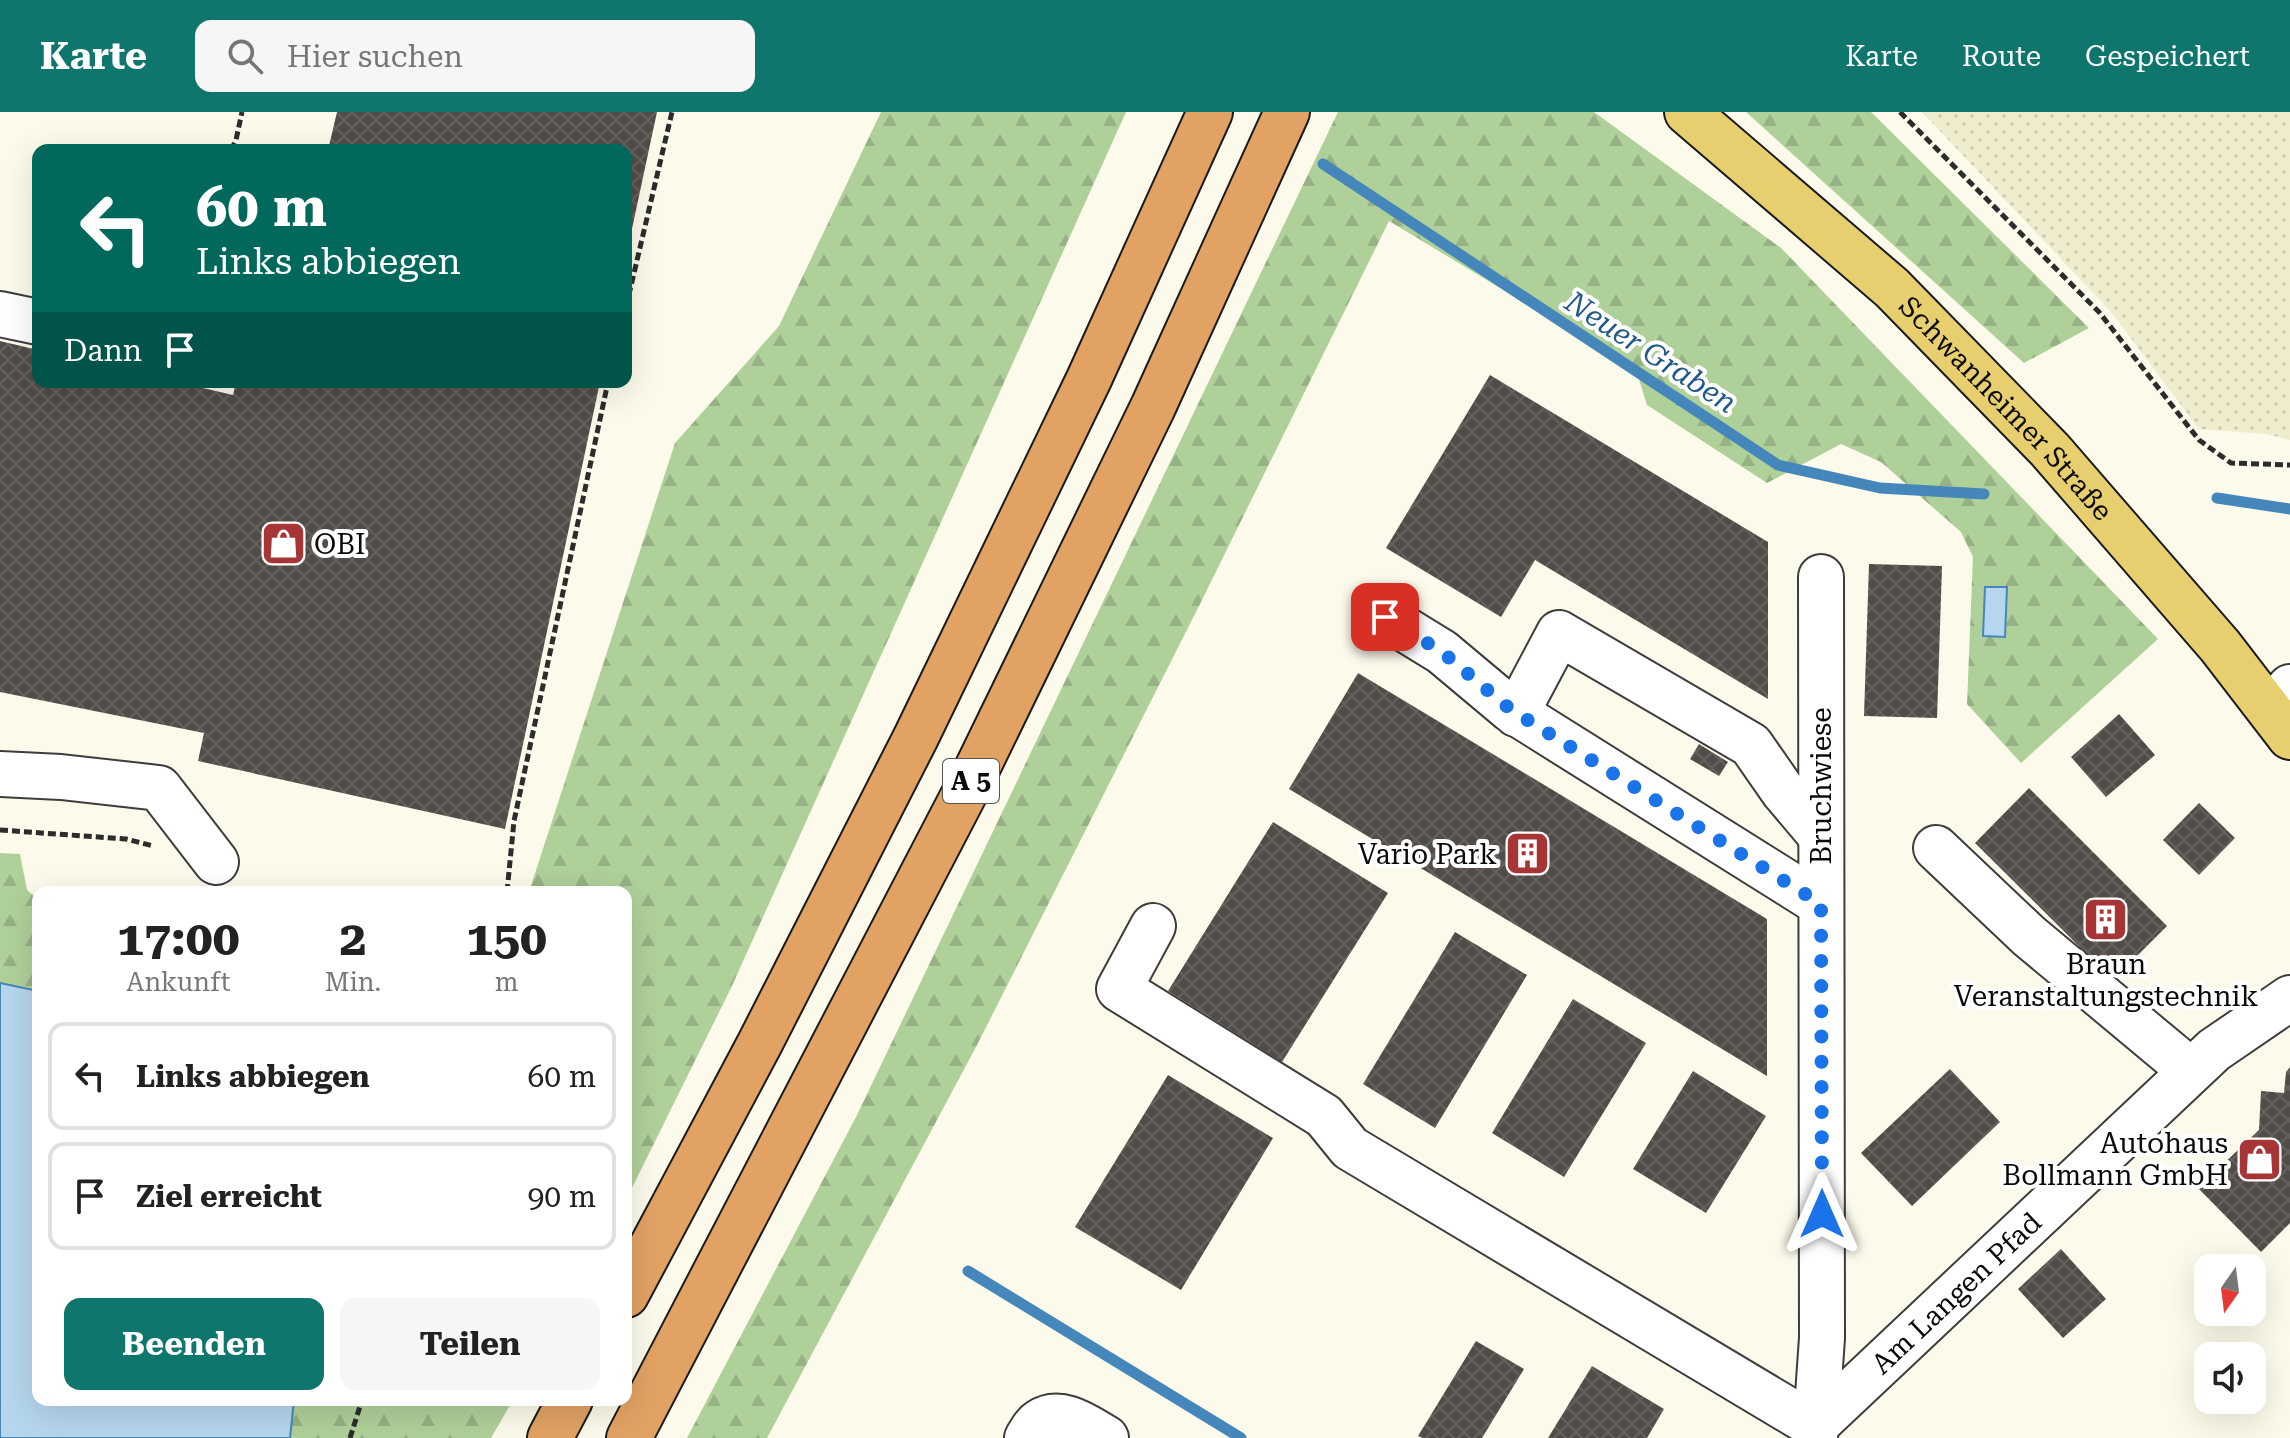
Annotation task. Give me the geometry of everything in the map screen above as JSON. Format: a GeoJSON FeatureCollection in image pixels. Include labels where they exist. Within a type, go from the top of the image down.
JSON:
{"type":"FeatureCollection","features":[{"type":"Feature","properties":{"kind":"highway","name":"A 5"},"geometry":{"type":"LineString","coordinates":[[632,1284],[760,1043],[916,737],[1089,379],[1210,112]]}},
{"type":"Feature","properties":{"kind":"highway","name":"A 5"},"geometry":{"type":"LineString","coordinates":[[629,1438],[971,781],[1153,407],[1287,112]]}},
{"type":"Feature","properties":{"kind":"highway"},"geometry":{"type":"LineString","coordinates":[[550,1438],[567,1406]]}},
{"type":"Feature","properties":{"kind":"main road","name":"Schwanheimer Straße"},"geometry":{"type":"LineString","coordinates":[[1687,112],[1892,288],[2060,461],[2210,634],[2283,711]]}},
{"type":"Feature","properties":{"kind":"street"},"geometry":{"type":"LineString","coordinates":[[0,314],[32,321]]}},
{"type":"Feature","properties":{"kind":"street","name":"Bruchwiese"},"geometry":{"type":"LineString","coordinates":[[1815,1432],[1822,1338],[1821,577]]}},
{"type":"Feature","properties":{"kind":"street"},"geometry":{"type":"LineString","coordinates":[[1385,617],[1442,652],[1516,714],[1821,904]]}},
{"type":"Feature","properties":{"kind":"street"},"geometry":{"type":"LineString","coordinates":[[1516,714],[1559,633],[1751,745],[1783,791],[1821,836]]}},
{"type":"Feature","properties":{"kind":"street"},"geometry":{"type":"LineString","coordinates":[[0,774],[159,788],[216,862]]}},
{"type":"Feature","properties":{"kind":"street"},"geometry":{"type":"LineString","coordinates":[[1936,848],[2029,936],[2191,1071]]}},
{"type":"Feature","properties":{"kind":"street"},"geometry":{"type":"LineString","coordinates":[[1153,926],[1119,989],[1324,1116],[1350,1148],[1815,1432]]}},
{"type":"Feature","properties":{"kind":"street","name":"Am Langen Pfad"},"geometry":{"type":"LineString","coordinates":[[1815,1432],[2191,1071],[2214,1050],[2290,998]]}},
{"type":"Feature","properties":{"kind":"street"},"geometry":{"type":"LineString","coordinates":[[1027,1438],[1038,1422],[1057,1415],[1078,1422],[1106,1438]]}},
{"type":"Feature","properties":{"kind":"path"},"geometry":{"type":"LineString","coordinates":[[234,144],[242,112]]}},
{"type":"Feature","properties":{"kind":"path"},"geometry":{"type":"LineString","coordinates":[[632,282],[672,112]]}},
{"type":"Feature","properties":{"kind":"path"},"geometry":{"type":"LineString","coordinates":[[1900,112],[2099,312],[2199,440],[2231,463],[2290,465]]}},
{"type":"Feature","properties":{"kind":"path"},"geometry":{"type":"LineString","coordinates":[[508,886],[514,821],[607,388]]}},
{"type":"Feature","properties":{"kind":"path"},"geometry":{"type":"LineString","coordinates":[[0,830],[126,839],[156,847]]}},
{"type":"Feature","properties":{"kind":"path"},"geometry":{"type":"LineString","coordinates":[[350,1438],[360,1406]]}},
{"type":"Feature","properties":{"kind":"shaded area"},"geometry":{"type":"Polygon","coordinates":[[[1922,112],[2290,112],[2290,440],[2267,434],[2199,429],[2112,313],[1922,112]]]}},
{"type":"Feature","properties":{"kind":"green space"},"geometry":{"type":"Polygon","coordinates":[[[881,112],[1126,112],[731,988],[632,1188],[632,886],[531,886],[675,443],[779,326],[881,112]]]}},
{"type":"Feature","properties":{"kind":"green space"},"geometry":{"type":"Polygon","coordinates":[[[1338,112],[1594,112],[1781,248],[2158,639],[2021,763],[1967,704],[1973,557],[1961,532],[1881,462],[1841,444],[1767,483],[1647,405],[1636,370],[1389,221],[977,1045],[767,1438],[687,1438],[856,1117],[1338,112]]]}},
{"type":"Feature","properties":{"kind":"green space"},"geometry":{"type":"Polygon","coordinates":[[[1746,112],[1871,112],[2089,328],[2024,363],[1746,112]]]}},
{"type":"Feature","properties":{"kind":"green space"},"geometry":{"type":"Polygon","coordinates":[[[0,853],[20,854],[27,890],[32,894],[32,990],[0,983],[0,853]]]}},
{"type":"Feature","properties":{"kind":"green space"},"geometry":{"type":"Polygon","coordinates":[[[293,1406],[510,1406],[491,1438],[290,1438],[293,1406]]]}},
{"type":"Feature","properties":{"kind":"water"},"geometry":{"type":"Polygon","coordinates":[[[1985,587],[2007,587],[2005,637],[1983,636],[1985,587]]]}},
{"type":"Feature","properties":{"kind":"water"},"geometry":{"type":"Polygon","coordinates":[[[0,983],[32,990],[32,1406],[293,1406],[290,1438],[0,1438],[0,983]]]}},
{"type":"Feature","properties":{"kind":"building"},"geometry":{"type":"Polygon","coordinates":[[[337,112],[657,112],[632,229],[632,144],[329,144],[337,112]]]}},
{"type":"Feature","properties":{"kind":"building","name":"OBI"},"geometry":{"type":"Polygon","coordinates":[[[0,341],[32,349],[32,388],[203,388],[233,395],[235,388],[599,388],[505,829],[198,761],[204,733],[0,692],[0,341]]]}},
{"type":"Feature","properties":{"kind":"building"},"geometry":{"type":"Polygon","coordinates":[[[1490,375],[1768,542],[1768,699],[1535,560],[1501,617],[1386,548],[1490,375]]]}},
{"type":"Feature","properties":{"kind":"building"},"geometry":{"type":"Polygon","coordinates":[[[1869,564],[1942,566],[1937,718],[1864,716],[1869,564]]]}},
{"type":"Feature","properties":{"kind":"building","name":"Vario Park"},"geometry":{"type":"Polygon","coordinates":[[[1358,673],[1767,919],[1767,1076],[1289,789],[1358,673]]]}},
{"type":"Feature","properties":{"kind":"building"},"geometry":{"type":"Polygon","coordinates":[[[2119,714],[2155,755],[2106,797],[2071,757],[2119,714]]]}},
{"type":"Feature","properties":{"kind":"building"},"geometry":{"type":"Polygon","coordinates":[[[1699,744],[1728,762],[1719,776],[1690,759],[1699,744]]]}},
{"type":"Feature","properties":{"kind":"building"},"geometry":{"type":"Polygon","coordinates":[[[2029,788],[2167,926],[2113,980],[1975,843],[2029,788]]]}},
{"type":"Feature","properties":{"kind":"building"},"geometry":{"type":"Polygon","coordinates":[[[2199,803],[2235,838],[2199,875],[2163,840],[2199,803]]]}},
{"type":"Feature","properties":{"kind":"building"},"geometry":{"type":"Polygon","coordinates":[[[1273,822],[1388,893],[1282,1062],[1168,991],[1273,822]]]}},
{"type":"Feature","properties":{"kind":"building"},"geometry":{"type":"Polygon","coordinates":[[[1455,932],[1527,975],[1435,1128],[1363,1084],[1455,932]]]}},
{"type":"Feature","properties":{"kind":"building"},"geometry":{"type":"Polygon","coordinates":[[[1573,999],[1646,1043],[1564,1177],[1492,1133],[1573,999]]]}},
{"type":"Feature","properties":{"kind":"building","name":"Autohaus Bollmann GmbH"},"geometry":{"type":"Polygon","coordinates":[[[2290,1067],[2290,1223],[2261,1252],[2198,1188],[2259,1130],[2261,1091],[2284,1093],[2286,1072],[2290,1067]]]}},
{"type":"Feature","properties":{"kind":"building"},"geometry":{"type":"Polygon","coordinates":[[[1950,1069],[2000,1122],[1912,1206],[1861,1153],[1950,1069]]]}},
{"type":"Feature","properties":{"kind":"building"},"geometry":{"type":"Polygon","coordinates":[[[1693,1071],[1766,1116],[1706,1213],[1633,1169],[1693,1071]]]}},
{"type":"Feature","properties":{"kind":"building"},"geometry":{"type":"Polygon","coordinates":[[[1168,1075],[1273,1138],[1181,1290],[1075,1227],[1168,1075]]]}},
{"type":"Feature","properties":{"kind":"building"},"geometry":{"type":"Polygon","coordinates":[[[2061,1249],[2106,1299],[2063,1338],[2018,1289],[2061,1249]]]}},
{"type":"Feature","properties":{"kind":"building"},"geometry":{"type":"Polygon","coordinates":[[[1476,1341],[1524,1369],[1482,1438],[1418,1436],[1476,1341]]]}},
{"type":"Feature","properties":{"kind":"building"},"geometry":{"type":"Polygon","coordinates":[[[1592,1366],[1664,1409],[1647,1438],[1548,1438],[1592,1366]]]}},
{"type":"Feature","properties":{"kind":"waterway","name":"Neuer Graben"},"geometry":{"type":"LineString","coordinates":[[1323,164],[1778,465],[1880,488],[1984,494]]}},
{"type":"Feature","properties":{"kind":"waterway","name":"Neuer Graben"},"geometry":{"type":"LineString","coordinates":[[2217,498],[2290,509]]}},
{"type":"Feature","properties":{"kind":"waterway"},"geometry":{"type":"LineString","coordinates":[[968,1271],[1241,1438]]}},
{"type":"Feature","properties":{"kind":"place","name":"OBI"},"geometry":{"type":"Point","coordinates":[283,544]}},
{"type":"Feature","properties":{"kind":"place","name":"Vario Park"},"geometry":{"type":"Point","coordinates":[1528,854]}},
{"type":"Feature","properties":{"kind":"place","name":"Braun Veranstaltungstechnik"},"geometry":{"type":"Point","coordinates":[2106,919]}},
{"type":"Feature","properties":{"kind":"place","name":"Autohaus Bollmann GmbH"},"geometry":{"type":"Point","coordinates":[2259,1159]}},
{"type":"Feature","properties":{"kind":"route"},"geometry":{"type":"LineString","coordinates":[[1385,617],[1442,652],[1510,709],[1821,904],[1822,1214]]}}]}
